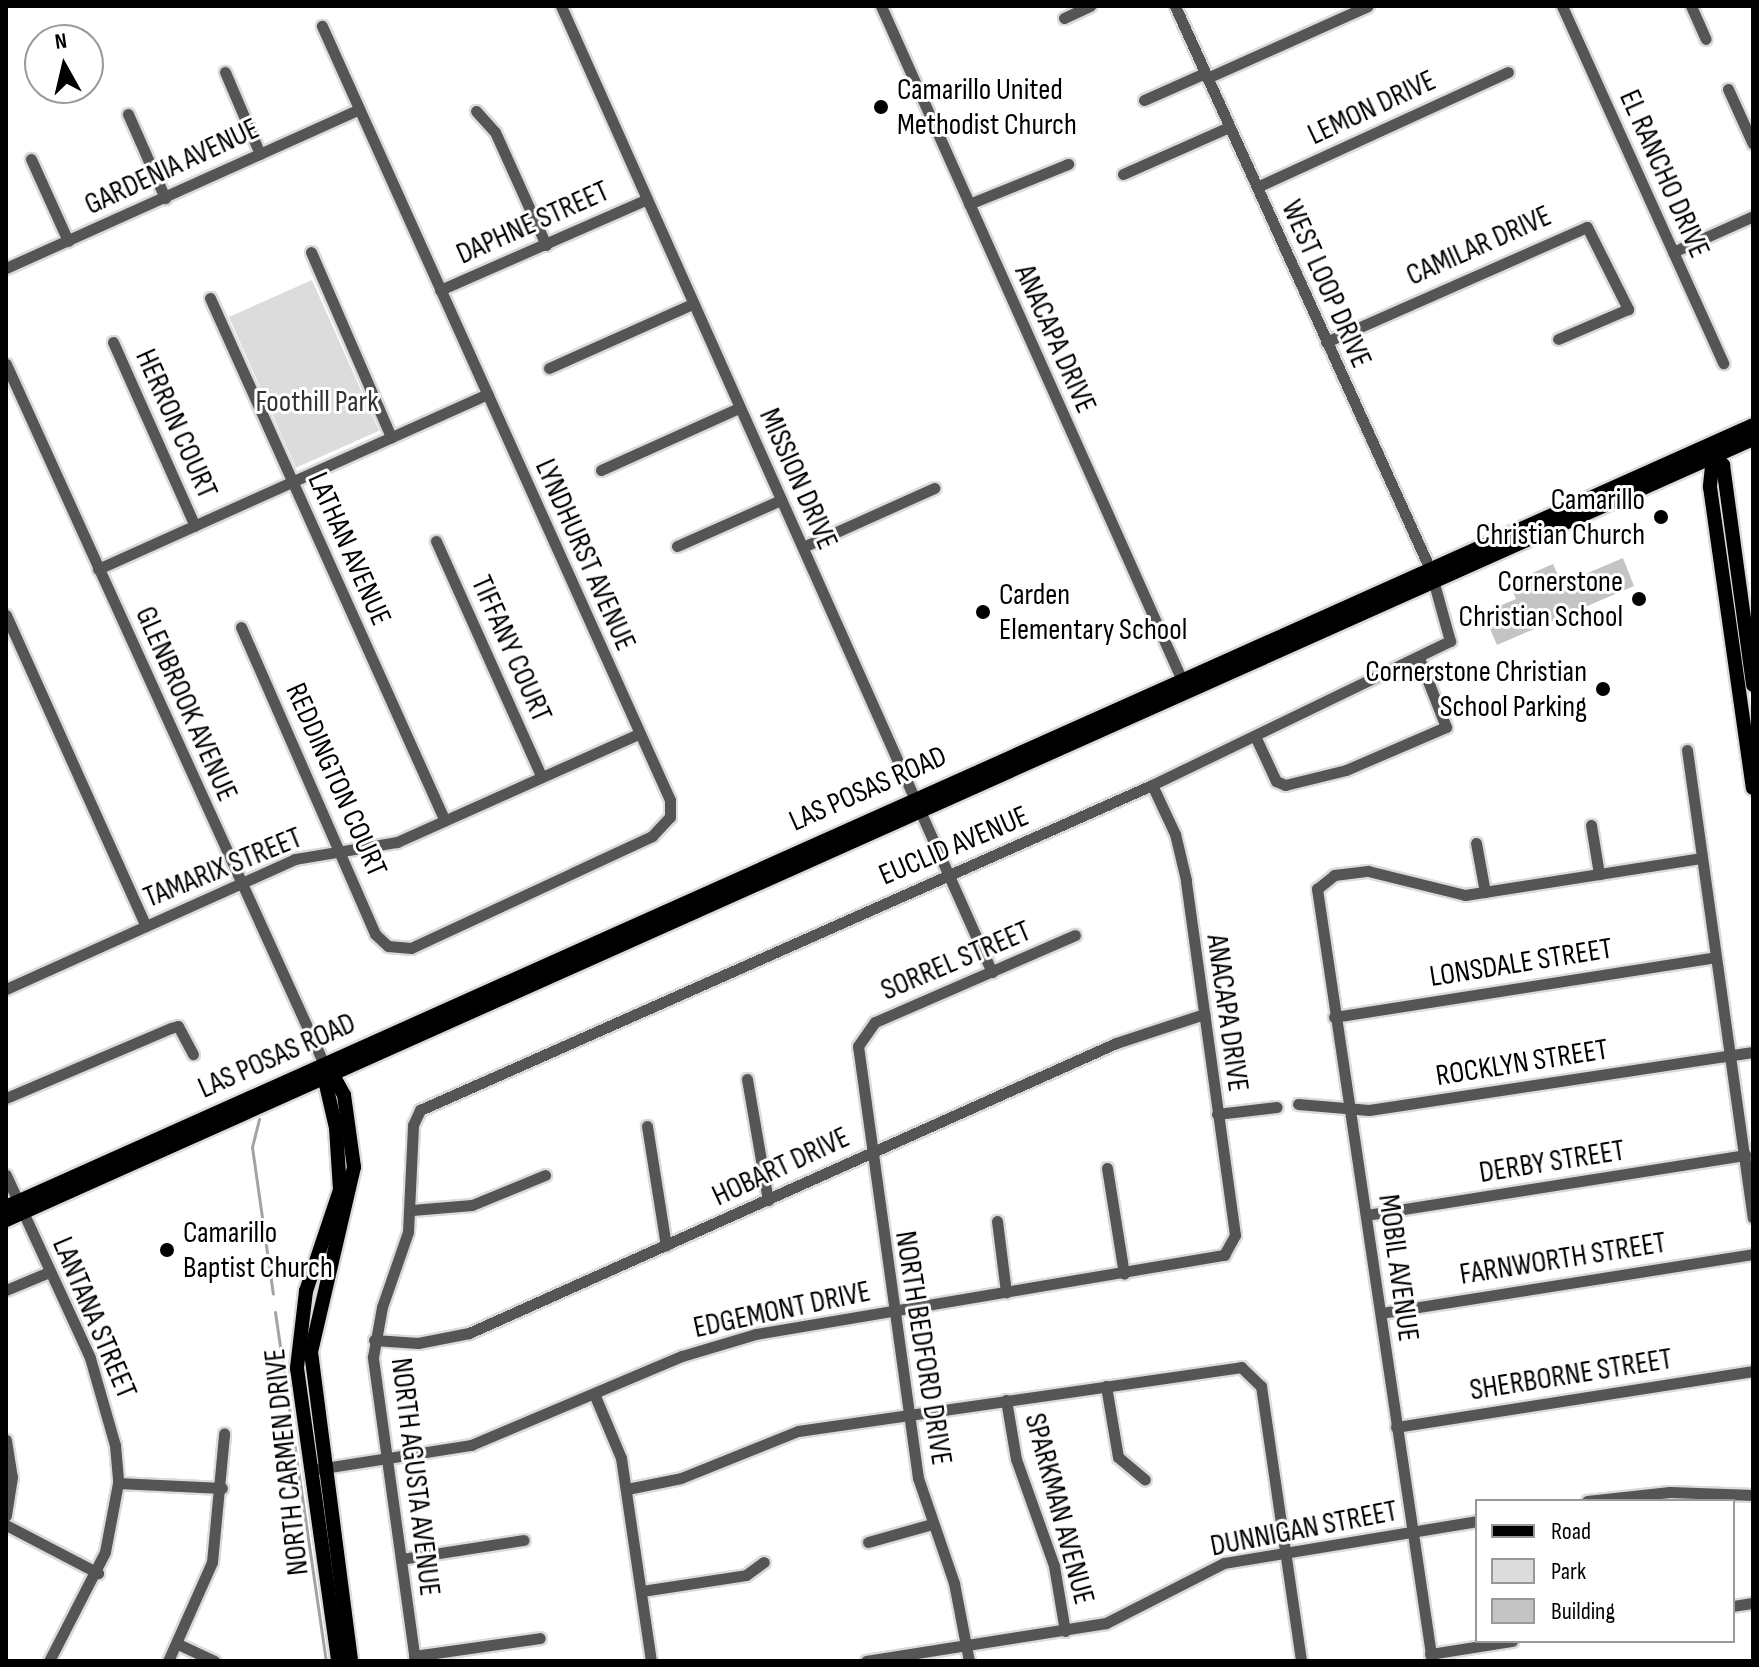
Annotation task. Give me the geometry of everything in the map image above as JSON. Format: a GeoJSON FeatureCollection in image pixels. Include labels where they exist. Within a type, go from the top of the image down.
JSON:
{"type":"FeatureCollection","features":[{"type":"Feature","properties":{"kind":"main road","name":"LAS POSAS ROAD"},"geometry":{"type":"LineString","coordinates":[[6,1220],[15,1207],[324,1064],[1432,575],[1710,450],[1753,425]]}},
{"type":"Feature","properties":{"kind":"main road","name":"LAS POSAS ROAD"},"geometry":{"type":"LineString","coordinates":[[1710,450],[1753,439]]}},
{"type":"Feature","properties":{"kind":"main road"},"geometry":{"type":"LineString","coordinates":[[1710,450],[1723,465],[1753,685]]}},
{"type":"Feature","properties":{"kind":"main road"},"geometry":{"type":"LineString","coordinates":[[1710,450],[1710,487],[1753,788]]}},
{"type":"Feature","properties":{"kind":"main road","name":"LAS POSAS ROAD"},"geometry":{"type":"LineString","coordinates":[[15,1207],[337,1073],[916,804]]}},
{"type":"Feature","properties":{"kind":"main road"},"geometry":{"type":"LineString","coordinates":[[324,1064],[337,1073]]}},
{"type":"Feature","properties":{"kind":"main road","name":"NORTH CARMEN DRIVE"},"geometry":{"type":"LineString","coordinates":[[324,1064],[322,1079],[341,1174],[299,1329],[297,1368],[318,1468],[351,1661]]}},
{"type":"Feature","properties":{"kind":"main road","name":"NORTH CARMEN DRIVE"},"geometry":{"type":"LineString","coordinates":[[337,1073],[354,1167],[344,1231],[313,1327],[318,1468],[338,1661]]}},
{"type":"Feature","properties":{"kind":"street","name":"MISSION DRIVE"},"geometry":{"type":"LineString","coordinates":[[561,6],[992,972]]}},
{"type":"Feature","properties":{"kind":"street","name":"ANACAPA DRIVE"},"geometry":{"type":"LineString","coordinates":[[881,6],[1184,685]]}},
{"type":"Feature","properties":{"kind":"street"},"geometry":{"type":"LineString","coordinates":[[1064,18],[1090,6]]}},
{"type":"Feature","properties":{"kind":"street","name":"WEST LOOP DRIVE"},"geometry":{"type":"LineString","coordinates":[[1175,6],[1432,575]]}},
{"type":"Feature","properties":{"kind":"street"},"geometry":{"type":"LineString","coordinates":[[1144,100],[1368,6]]}},
{"type":"Feature","properties":{"kind":"street","name":"EL RANCHO DRIVE"},"geometry":{"type":"LineString","coordinates":[[1562,6],[1723,363]]}},
{"type":"Feature","properties":{"kind":"street"},"geometry":{"type":"LineString","coordinates":[[1691,6],[1706,39]]}},
{"type":"Feature","properties":{"kind":"street","name":"LYNDHURST AVENUE"},"geometry":{"type":"LineString","coordinates":[[322,26],[671,806],[663,828],[411,948],[390,948]]}},
{"type":"Feature","properties":{"kind":"street"},"geometry":{"type":"LineString","coordinates":[[225,72],[260,154]]}},
{"type":"Feature","properties":{"kind":"street","name":"LEMON DRIVE"},"geometry":{"type":"LineString","coordinates":[[1257,187],[1508,72]]}},
{"type":"Feature","properties":{"kind":"street"},"geometry":{"type":"LineString","coordinates":[[1728,89],[1753,144]]}},
{"type":"Feature","properties":{"kind":"street","name":"GARDENIA AVENUE"},"geometry":{"type":"LineString","coordinates":[[6,268],[359,109]]}},
{"type":"Feature","properties":{"kind":"street"},"geometry":{"type":"LineString","coordinates":[[476,111],[495,132],[546,245]]}},
{"type":"Feature","properties":{"kind":"street"},"geometry":{"type":"LineString","coordinates":[[128,114],[165,198]]}},
{"type":"Feature","properties":{"kind":"street"},"geometry":{"type":"LineString","coordinates":[[1123,174],[1229,127]]}},
{"type":"Feature","properties":{"kind":"street"},"geometry":{"type":"LineString","coordinates":[[31,159],[68,241]]}},
{"type":"Feature","properties":{"kind":"street"},"geometry":{"type":"LineString","coordinates":[[969,204],[1068,164]]}},
{"type":"Feature","properties":{"kind":"street","name":"DAPHNE STREET"},"geometry":{"type":"LineString","coordinates":[[440,290],[645,200]]}},
{"type":"Feature","properties":{"kind":"street"},"geometry":{"type":"LineString","coordinates":[[1673,252],[1753,216]]}},
{"type":"Feature","properties":{"kind":"street","name":"CAMILAR DRIVE"},"geometry":{"type":"LineString","coordinates":[[1326,342],[1587,227],[1628,309],[1558,339]]}},
{"type":"Feature","properties":{"kind":"street"},"geometry":{"type":"LineString","coordinates":[[311,252],[391,437]]}},
{"type":"Feature","properties":{"kind":"street","name":"LATHAN AVENUE"},"geometry":{"type":"LineString","coordinates":[[210,298],[444,819]]}},
{"type":"Feature","properties":{"kind":"street"},"geometry":{"type":"LineString","coordinates":[[549,368],[692,304]]}},
{"type":"Feature","properties":{"kind":"street","name":"HERRON COURT"},"geometry":{"type":"LineString","coordinates":[[113,342],[195,526]]}},
{"type":"Feature","properties":{"kind":"street","name":"GLENBROOK AVENUE"},"geometry":{"type":"LineString","coordinates":[[6,364],[324,1064]]}},
{"type":"Feature","properties":{"kind":"street"},"geometry":{"type":"LineString","coordinates":[[98,569],[487,394]]}},
{"type":"Feature","properties":{"kind":"street"},"geometry":{"type":"LineString","coordinates":[[601,470],[739,408]]}},
{"type":"Feature","properties":{"kind":"street"},"geometry":{"type":"LineString","coordinates":[[803,547],[934,488]]}},
{"type":"Feature","properties":{"kind":"street"},"geometry":{"type":"LineString","coordinates":[[677,546],[781,500]]}},
{"type":"Feature","properties":{"kind":"street","name":"TIFFANY COURT"},"geometry":{"type":"LineString","coordinates":[[436,541],[541,776]]}},
{"type":"Feature","properties":{"kind":"street","name":"EUCLID AVENUE"},"geometry":{"type":"LineString","coordinates":[[417,1115],[949,873],[1152,785],[1419,658],[1452,638],[1432,575]]}},
{"type":"Feature","properties":{"kind":"street"},"geometry":{"type":"LineString","coordinates":[[6,615],[146,926]]}},
{"type":"Feature","properties":{"kind":"street","name":"REDDINGTON COURT"},"geometry":{"type":"LineString","coordinates":[[241,627],[344,853],[375,934],[390,948]]}},
{"type":"Feature","properties":{"kind":"street"},"geometry":{"type":"LineString","coordinates":[[1255,736],[1276,781],[1285,785],[1346,770],[1446,727],[1419,658]]}},
{"type":"Feature","properties":{"kind":"street","name":"TAMARIX STREET"},"geometry":{"type":"LineString","coordinates":[[6,989],[310,854],[344,853],[383,846],[639,734]]}},
{"type":"Feature","properties":{"kind":"street"},"geometry":{"type":"LineString","coordinates":[[1687,750],[1753,1217]]}},
{"type":"Feature","properties":{"kind":"street","name":"ANACAPA DRIVE"},"geometry":{"type":"LineString","coordinates":[[1152,785],[1182,858],[1235,1235],[1229,1251]]}},
{"type":"Feature","properties":{"kind":"street"},"geometry":{"type":"LineString","coordinates":[[1591,825],[1599,874]]}},
{"type":"Feature","properties":{"kind":"street"},"geometry":{"type":"LineString","coordinates":[[1476,843],[1485,892],[1702,858]]}},
{"type":"Feature","properties":{"kind":"street","name":"MOBIL AVENUE"},"geometry":{"type":"LineString","coordinates":[[1431,1657],[1350,1111],[1316,910],[1321,883],[1341,872],[1368,871],[1443,894],[1485,892]]}},
{"type":"Feature","properties":{"kind":"street","name":"SORREL STREET"},"geometry":{"type":"LineString","coordinates":[[860,1037],[875,1022],[1075,935]]}},
{"type":"Feature","properties":{"kind":"street","name":"LONSDALE STREET"},"geometry":{"type":"LineString","coordinates":[[1334,1017],[1715,957]]}},
{"type":"Feature","properties":{"kind":"street","name":"HOBART DRIVE"},"geometry":{"type":"LineString","coordinates":[[374,1340],[427,1343],[469,1333],[1155,1027],[1204,1014]]}},
{"type":"Feature","properties":{"kind":"street"},"geometry":{"type":"LineString","coordinates":[[6,1098],[178,1026],[193,1054]]}},
{"type":"Feature","properties":{"kind":"street","name":"NORTH BEDFORD DRIVE"},"geometry":{"type":"LineString","coordinates":[[860,1037],[870,1152],[908,1416],[932,1524],[969,1661]]}},
{"type":"Feature","properties":{"kind":"street","name":"ROCKLYN STREET"},"geometry":{"type":"LineString","coordinates":[[1298,1104],[1350,1111],[1753,1052]]}},
{"type":"Feature","properties":{"kind":"street"},"geometry":{"type":"LineString","coordinates":[[747,1079],[768,1200]]}},
{"type":"Feature","properties":{"kind":"street"},"geometry":{"type":"LineString","coordinates":[[1217,1114],[1277,1107]]}},
{"type":"Feature","properties":{"kind":"street","name":"NORTH AGUSTA AVENUE"},"geometry":{"type":"LineString","coordinates":[[414,1658],[374,1340],[412,1210],[417,1115]]}},
{"type":"Feature","properties":{"kind":"street"},"geometry":{"type":"LineString","coordinates":[[647,1126],[666,1246]]}},
{"type":"Feature","properties":{"kind":"street","name":"DERBY STREET"},"geometry":{"type":"LineString","coordinates":[[1366,1215],[1745,1155]]}},
{"type":"Feature","properties":{"kind":"street"},"geometry":{"type":"LineString","coordinates":[[1107,1168],[1124,1274]]}},
{"type":"Feature","properties":{"kind":"street","name":"LANTANA STREET"},"geometry":{"type":"LineString","coordinates":[[6,1175],[15,1207],[49,1272],[104,1396],[118,1483],[98,1573],[49,1661]]}},
{"type":"Feature","properties":{"kind":"street"},"geometry":{"type":"LineString","coordinates":[[412,1210],[472,1205],[545,1175]]}},
{"type":"Feature","properties":{"kind":"street"},"geometry":{"type":"LineString","coordinates":[[997,1221],[1006,1292]]}},
{"type":"Feature","properties":{"kind":"street","name":"EDGEMONT DRIVE"},"geometry":{"type":"LineString","coordinates":[[318,1468],[471,1445],[717,1345],[892,1310],[1217,1259],[1229,1251]]}},
{"type":"Feature","properties":{"kind":"street","name":"FARNWORTH STREET"},"geometry":{"type":"LineString","coordinates":[[1381,1313],[1753,1254]]}},
{"type":"Feature","properties":{"kind":"street"},"geometry":{"type":"LineString","coordinates":[[6,1290],[49,1272]]}},
{"type":"Feature","properties":{"kind":"street"},"geometry":{"type":"LineString","coordinates":[[627,1489],[681,1478],[798,1431],[1241,1367],[1260,1381],[1301,1661]]}},
{"type":"Feature","properties":{"kind":"street","name":"SHERBORNE STREET"},"geometry":{"type":"LineString","coordinates":[[1396,1427],[1753,1371]]}},
{"type":"Feature","properties":{"kind":"street"},"geometry":{"type":"LineString","coordinates":[[1106,1386],[1118,1457],[1145,1480]]}},
{"type":"Feature","properties":{"kind":"street"},"geometry":{"type":"LineString","coordinates":[[595,1396],[617,1444],[627,1489],[651,1661]]}},
{"type":"Feature","properties":{"kind":"street","name":"SPARKMAN AVENUE"},"geometry":{"type":"LineString","coordinates":[[1006,1400],[1016,1459],[1054,1566],[1065,1631]]}},
{"type":"Feature","properties":{"kind":"street"},"geometry":{"type":"LineString","coordinates":[[168,1661],[212,1562],[222,1488],[224,1434]]}},
{"type":"Feature","properties":{"kind":"street"},"geometry":{"type":"LineString","coordinates":[[6,1440],[12,1477],[6,1516]]}},
{"type":"Feature","properties":{"kind":"street"},"geometry":{"type":"LineString","coordinates":[[118,1483],[222,1488]]}},
{"type":"Feature","properties":{"kind":"street"},"geometry":{"type":"LineString","coordinates":[[1605,1499],[1670,1492],[1753,1495]]}},
{"type":"Feature","properties":{"kind":"street","name":"DUNNIGAN STREET"},"geometry":{"type":"LineString","coordinates":[[866,1661],[1065,1631],[1126,1616],[1224,1563],[1475,1521]]}},
{"type":"Feature","properties":{"kind":"street"},"geometry":{"type":"LineString","coordinates":[[868,1542],[932,1524]]}},
{"type":"Feature","properties":{"kind":"street"},"geometry":{"type":"LineString","coordinates":[[6,1525],[98,1573]]}},
{"type":"Feature","properties":{"kind":"street"},"geometry":{"type":"LineString","coordinates":[[401,1559],[524,1540]]}},
{"type":"Feature","properties":{"kind":"street"},"geometry":{"type":"LineString","coordinates":[[642,1591],[746,1575],[764,1562]]}},
{"type":"Feature","properties":{"kind":"street"},"geometry":{"type":"LineString","coordinates":[[414,1658],[540,1638]]}},
{"type":"Feature","properties":{"kind":"street"},"geometry":{"type":"LineString","coordinates":[[1431,1657],[1502,1643]]}},
{"type":"Feature","properties":{"kind":"street"},"geometry":{"type":"LineString","coordinates":[[178,1644],[214,1661]]}},
{"type":"Feature","properties":{"kind":"green space","name":"Foothill Park"},"geometry":{"type":"Polygon","coordinates":[[[312,280],[379,431],[296,468],[229,317],[312,280]]]}},
{"type":"Feature","properties":{"kind":"building","name":"Cornerstone Christian School"},"geometry":{"type":"Polygon","coordinates":[[[1623,558],[1634,586],[1497,645],[1483,613],[1516,599],[1509,583],[1553,564],[1562,584],[1623,558]]]}},
{"type":"Feature","properties":{"kind":"waterway"},"geometry":{"type":"LineString","coordinates":[[259,1119],[252,1147],[273,1294]]}},
{"type":"Feature","properties":{"kind":"waterway"},"geometry":{"type":"LineString","coordinates":[[275,1312],[326,1661]]}},
{"type":"Feature","properties":{"kind":"place","name":"Camarillo United Methodist Church"},"geometry":{"type":"Point","coordinates":[881,107]}},
{"type":"Feature","properties":{"kind":"place","name":"Camarillo Christian Church"},"geometry":{"type":"Point","coordinates":[1661,517]}},
{"type":"Feature","properties":{"kind":"place","name":"Cornerstone Christian School"},"geometry":{"type":"Point","coordinates":[1639,599]}},
{"type":"Feature","properties":{"kind":"place","name":"Carden Elementary School"},"geometry":{"type":"Point","coordinates":[983,612]}},
{"type":"Feature","properties":{"kind":"place","name":"Cornerstone Christian School Parking"},"geometry":{"type":"Point","coordinates":[1603,689]}},
{"type":"Feature","properties":{"kind":"place","name":"Camarillo Baptist Church"},"geometry":{"type":"Point","coordinates":[167,1250]}}]}
